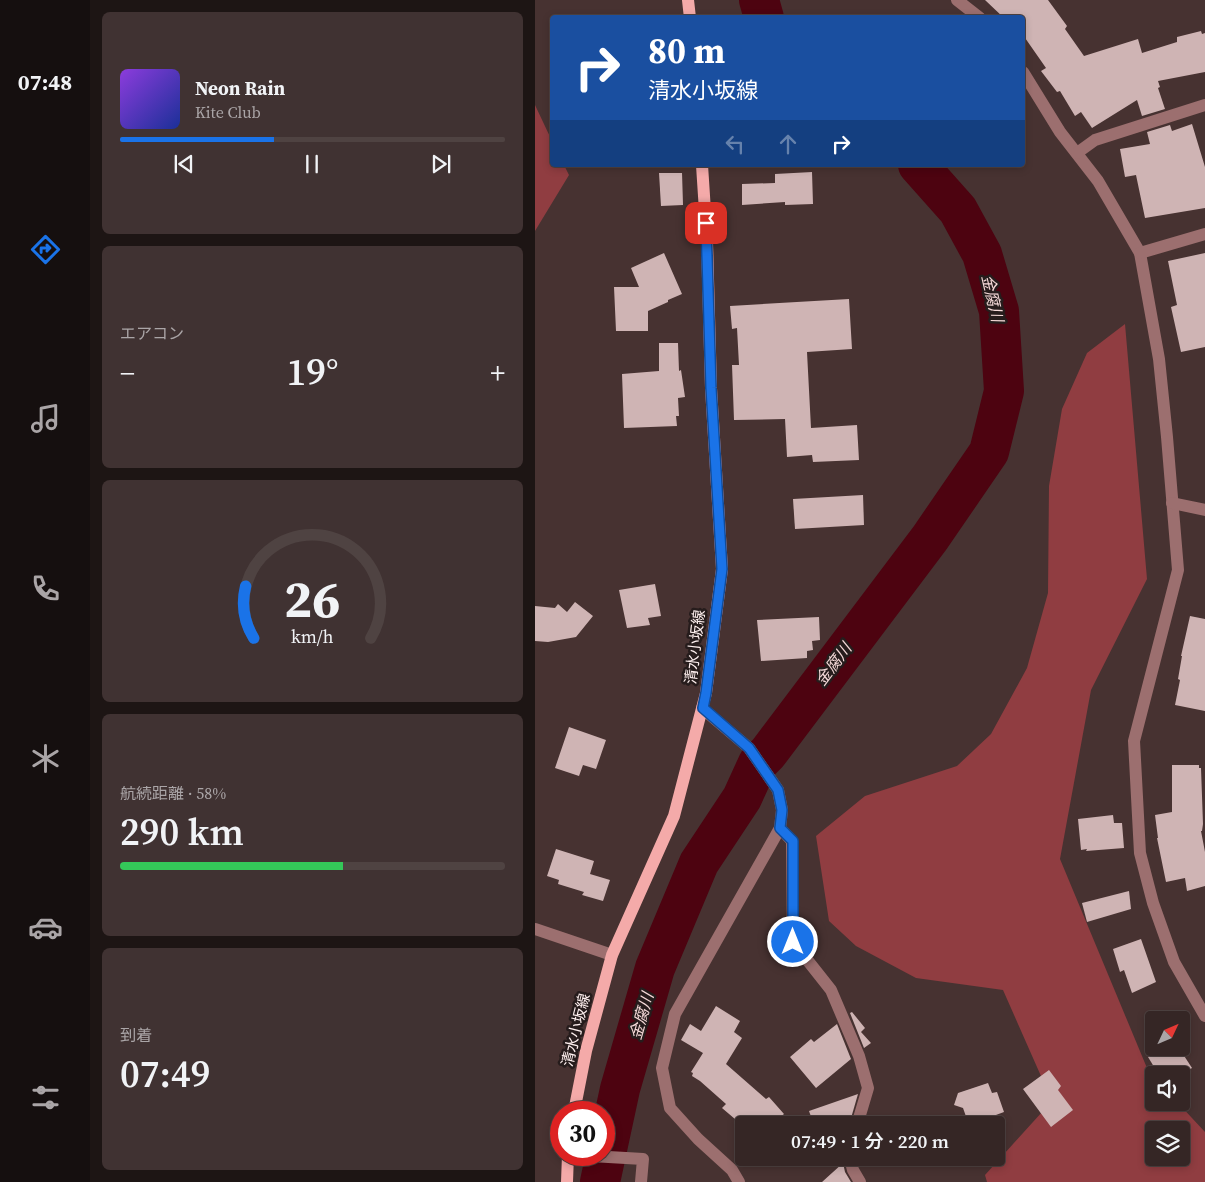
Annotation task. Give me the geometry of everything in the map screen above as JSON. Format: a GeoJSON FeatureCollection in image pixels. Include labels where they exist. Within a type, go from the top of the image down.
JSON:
{"type":"FeatureCollection","features":[{"type":"Feature","properties":{"kind":"main road"},"geometry":{"type":"LineString","coordinates":[[688,0],[690,15]]}},
{"type":"Feature","properties":{"kind":"main road","name":"清水小坂線"},"geometry":{"type":"LineString","coordinates":[[576,1101],[586,1051],[611,955],[674,816],[706,693],[722,569],[711,388],[707,242],[702,167]]}},
{"type":"Feature","properties":{"kind":"main road"},"geometry":{"type":"LineString","coordinates":[[567,1182],[568,1166]]}},
{"type":"Feature","properties":{"kind":"street"},"geometry":{"type":"LineString","coordinates":[[957,0],[976,15]]}},
{"type":"Feature","properties":{"kind":"street"},"geometry":{"type":"LineString","coordinates":[[1025,75],[1060,132],[1098,180],[1140,252],[1159,359],[1177,570],[1135,741],[1140,853],[1153,903],[1174,962],[1205,1016]]}},
{"type":"Feature","properties":{"kind":"street"},"geometry":{"type":"LineString","coordinates":[[1077,153],[1095,140],[1205,105]]}},
{"type":"Feature","properties":{"kind":"street"},"geometry":{"type":"LineString","coordinates":[[1140,252],[1205,234]]}},
{"type":"Feature","properties":{"kind":"street"},"geometry":{"type":"LineString","coordinates":[[1172,503],[1205,510]]}},
{"type":"Feature","properties":{"kind":"street"},"geometry":{"type":"LineString","coordinates":[[703,708],[749,748],[778,790],[782,810],[780,828],[675,1014],[662,1068],[670,1108],[698,1139],[732,1170],[739,1182]]}},
{"type":"Feature","properties":{"kind":"street"},"geometry":{"type":"LineString","coordinates":[[780,828],[793,841],[793,942],[831,990],[859,1056],[868,1088],[860,1116]]}},
{"type":"Feature","properties":{"kind":"street"},"geometry":{"type":"LineString","coordinates":[[535,930],[611,955]]}},
{"type":"Feature","properties":{"kind":"street"},"geometry":{"type":"LineString","coordinates":[[615,1157],[643,1159],[641,1182]]}},
{"type":"Feature","properties":{"kind":"street"},"geometry":{"type":"LineString","coordinates":[[852,1166],[860,1182]]}},
{"type":"Feature","properties":{"kind":"shaded area"},"geometry":{"type":"Polygon","coordinates":[[[535,105],[550,137],[550,167],[565,167],[569,175],[535,231],[535,105]]]}},
{"type":"Feature","properties":{"kind":"shaded area"},"geometry":{"type":"Polygon","coordinates":[[[1125,324],[1147,579],[1091,690],[1060,859],[1146,1066],[1145,1111],[1185,1111],[1205,1132],[1205,1182],[987,1182],[985,1175],[993,1166],[1005,1166],[1005,1153],[1052,1101],[1003,990],[916,978],[856,946],[829,921],[816,836],[865,796],[957,766],[991,734],[1027,668],[1048,593],[1049,486],[1062,409],[1087,353],[1125,324]]]}},
{"type":"Feature","properties":{"kind":"building"},"geometry":{"type":"Polygon","coordinates":[[[985,0],[1048,0],[1067,26],[1065,29],[1084,56],[1138,39],[1142,53],[1177,42],[1177,37],[1201,31],[1202,34],[1205,33],[1205,72],[1158,81],[1160,87],[1158,88],[1165,109],[1142,116],[1137,100],[1092,128],[1081,112],[1075,116],[1060,91],[1057,92],[1041,71],[1046,68],[1025,38],[1025,15],[1001,15],[985,0]]]}},
{"type":"Feature","properties":{"kind":"building"},"geometry":{"type":"Polygon","coordinates":[[[1192,124],[1205,167],[1205,208],[1145,218],[1136,175],[1125,177],[1120,149],[1150,144],[1147,132],[1170,125],[1172,131],[1192,124]]]}},
{"type":"Feature","properties":{"kind":"building"},"geometry":{"type":"Polygon","coordinates":[[[812,172],[813,204],[785,205],[785,202],[742,205],[742,184],[775,183],[775,174],[812,172]]]}},
{"type":"Feature","properties":{"kind":"building"},"geometry":{"type":"Polygon","coordinates":[[[659,173],[682,173],[683,205],[661,206],[659,173]]]}},
{"type":"Feature","properties":{"kind":"building"},"geometry":{"type":"Polygon","coordinates":[[[664,253],[682,294],[648,311],[648,331],[616,331],[614,287],[639,287],[631,268],[664,253]]]}},
{"type":"Feature","properties":{"kind":"building"},"geometry":{"type":"Polygon","coordinates":[[[1205,253],[1205,347],[1181,352],[1171,307],[1177,305],[1168,261],[1205,253]]]}},
{"type":"Feature","properties":{"kind":"building"},"geometry":{"type":"Polygon","coordinates":[[[849,299],[852,349],[807,352],[811,428],[857,425],[859,460],[813,462],[812,455],[787,457],[785,419],[734,420],[732,365],[739,365],[737,328],[732,329],[730,306],[849,299]]]}},
{"type":"Feature","properties":{"kind":"building"},"geometry":{"type":"Polygon","coordinates":[[[659,343],[678,343],[679,371],[681,370],[685,397],[678,398],[679,416],[676,416],[677,426],[624,428],[622,374],[659,371],[659,343]]]}},
{"type":"Feature","properties":{"kind":"building"},"geometry":{"type":"Polygon","coordinates":[[[863,495],[864,525],[795,529],[793,499],[863,495]]]}},
{"type":"Feature","properties":{"kind":"building"},"geometry":{"type":"Polygon","coordinates":[[[655,584],[661,616],[648,618],[650,625],[627,628],[619,590],[655,584]]]}},
{"type":"Feature","properties":{"kind":"building"},"geometry":{"type":"Polygon","coordinates":[[[575,602],[593,616],[576,637],[548,642],[535,641],[535,606],[555,608],[558,604],[567,612],[575,602]]]}},
{"type":"Feature","properties":{"kind":"building"},"geometry":{"type":"Polygon","coordinates":[[[1190,616],[1205,619],[1205,711],[1175,705],[1180,680],[1178,679],[1181,656],[1190,616]]]}},
{"type":"Feature","properties":{"kind":"building"},"geometry":{"type":"Polygon","coordinates":[[[819,617],[820,640],[812,641],[813,650],[807,651],[807,658],[761,661],[757,620],[819,617]]]}},
{"type":"Feature","properties":{"kind":"building"},"geometry":{"type":"Polygon","coordinates":[[[569,727],[606,740],[596,769],[583,765],[579,776],[555,768],[569,727]]]}},
{"type":"Feature","properties":{"kind":"building"},"geometry":{"type":"Polygon","coordinates":[[[1172,765],[1199,765],[1199,768],[1201,768],[1203,824],[1201,831],[1205,852],[1205,886],[1187,891],[1185,878],[1166,882],[1157,838],[1155,815],[1172,812],[1172,765]]]}},
{"type":"Feature","properties":{"kind":"building"},"geometry":{"type":"Polygon","coordinates":[[[1113,815],[1114,823],[1122,823],[1124,848],[1081,850],[1078,819],[1113,815]]]}},
{"type":"Feature","properties":{"kind":"building"},"geometry":{"type":"Polygon","coordinates":[[[556,849],[594,861],[590,874],[610,880],[603,901],[582,895],[584,892],[558,884],[559,880],[547,876],[556,849]]]}},
{"type":"Feature","properties":{"kind":"building"},"geometry":{"type":"Polygon","coordinates":[[[1129,891],[1131,909],[1087,922],[1082,903],[1129,891]]]}},
{"type":"Feature","properties":{"kind":"building"},"geometry":{"type":"Polygon","coordinates":[[[1141,939],[1156,982],[1132,993],[1124,970],[1120,972],[1113,949],[1141,939]]]}},
{"type":"Feature","properties":{"kind":"building"},"geometry":{"type":"Polygon","coordinates":[[[716,1006],[740,1021],[734,1032],[742,1038],[726,1064],[766,1099],[769,1097],[784,1114],[782,1116],[735,1116],[735,1119],[722,1108],[726,1104],[692,1076],[693,1073],[691,1072],[703,1053],[681,1040],[690,1024],[701,1031],[716,1006]]]}},
{"type":"Feature","properties":{"kind":"building"},"geometry":{"type":"Polygon","coordinates":[[[852,1012],[865,1028],[861,1032],[871,1043],[864,1048],[850,1013],[852,1012]]]}},
{"type":"Feature","properties":{"kind":"building"},"geometry":{"type":"Polygon","coordinates":[[[837,1024],[851,1059],[816,1088],[790,1057],[811,1039],[814,1042],[837,1024]]]}},
{"type":"Feature","properties":{"kind":"building"},"geometry":{"type":"Polygon","coordinates":[[[1184,1056],[1192,1068],[1190,1069],[1190,1066],[1154,1066],[1148,1057],[1184,1056]]]}},
{"type":"Feature","properties":{"kind":"building"},"geometry":{"type":"Polygon","coordinates":[[[1049,1070],[1061,1086],[1058,1090],[1073,1110],[1051,1127],[1023,1089],[1049,1070]]]}},
{"type":"Feature","properties":{"kind":"building"},"geometry":{"type":"Polygon","coordinates":[[[988,1083],[992,1093],[997,1092],[1004,1112],[993,1116],[966,1116],[963,1108],[954,1105],[958,1093],[988,1083]]]}},
{"type":"Feature","properties":{"kind":"building"},"geometry":{"type":"Polygon","coordinates":[[[858,1094],[852,1116],[811,1116],[809,1111],[858,1094]]]}},
{"type":"Feature","properties":{"kind":"building"},"geometry":{"type":"Polygon","coordinates":[[[840,1166],[844,1166],[851,1182],[822,1182],[840,1166]]]}},
{"type":"Feature","properties":{"kind":"waterway","name":"金腐川"},"geometry":{"type":"LineString","coordinates":[[759,0],[763,15]]}},
{"type":"Feature","properties":{"kind":"waterway","name":"金腐川"},"geometry":{"type":"LineString","coordinates":[[600,1182],[620,1089],[655,968],[699,863],[742,798],[758,763],[768,753],[930,538],[989,452],[1004,391],[999,311],[982,254],[958,210],[920,167]]}},
{"type":"Feature","properties":{"kind":"route"},"geometry":{"type":"LineString","coordinates":[[706,223],[711,388],[722,569],[703,708],[749,748],[778,790],[782,810],[780,828],[793,841],[793,942]]}}]}
